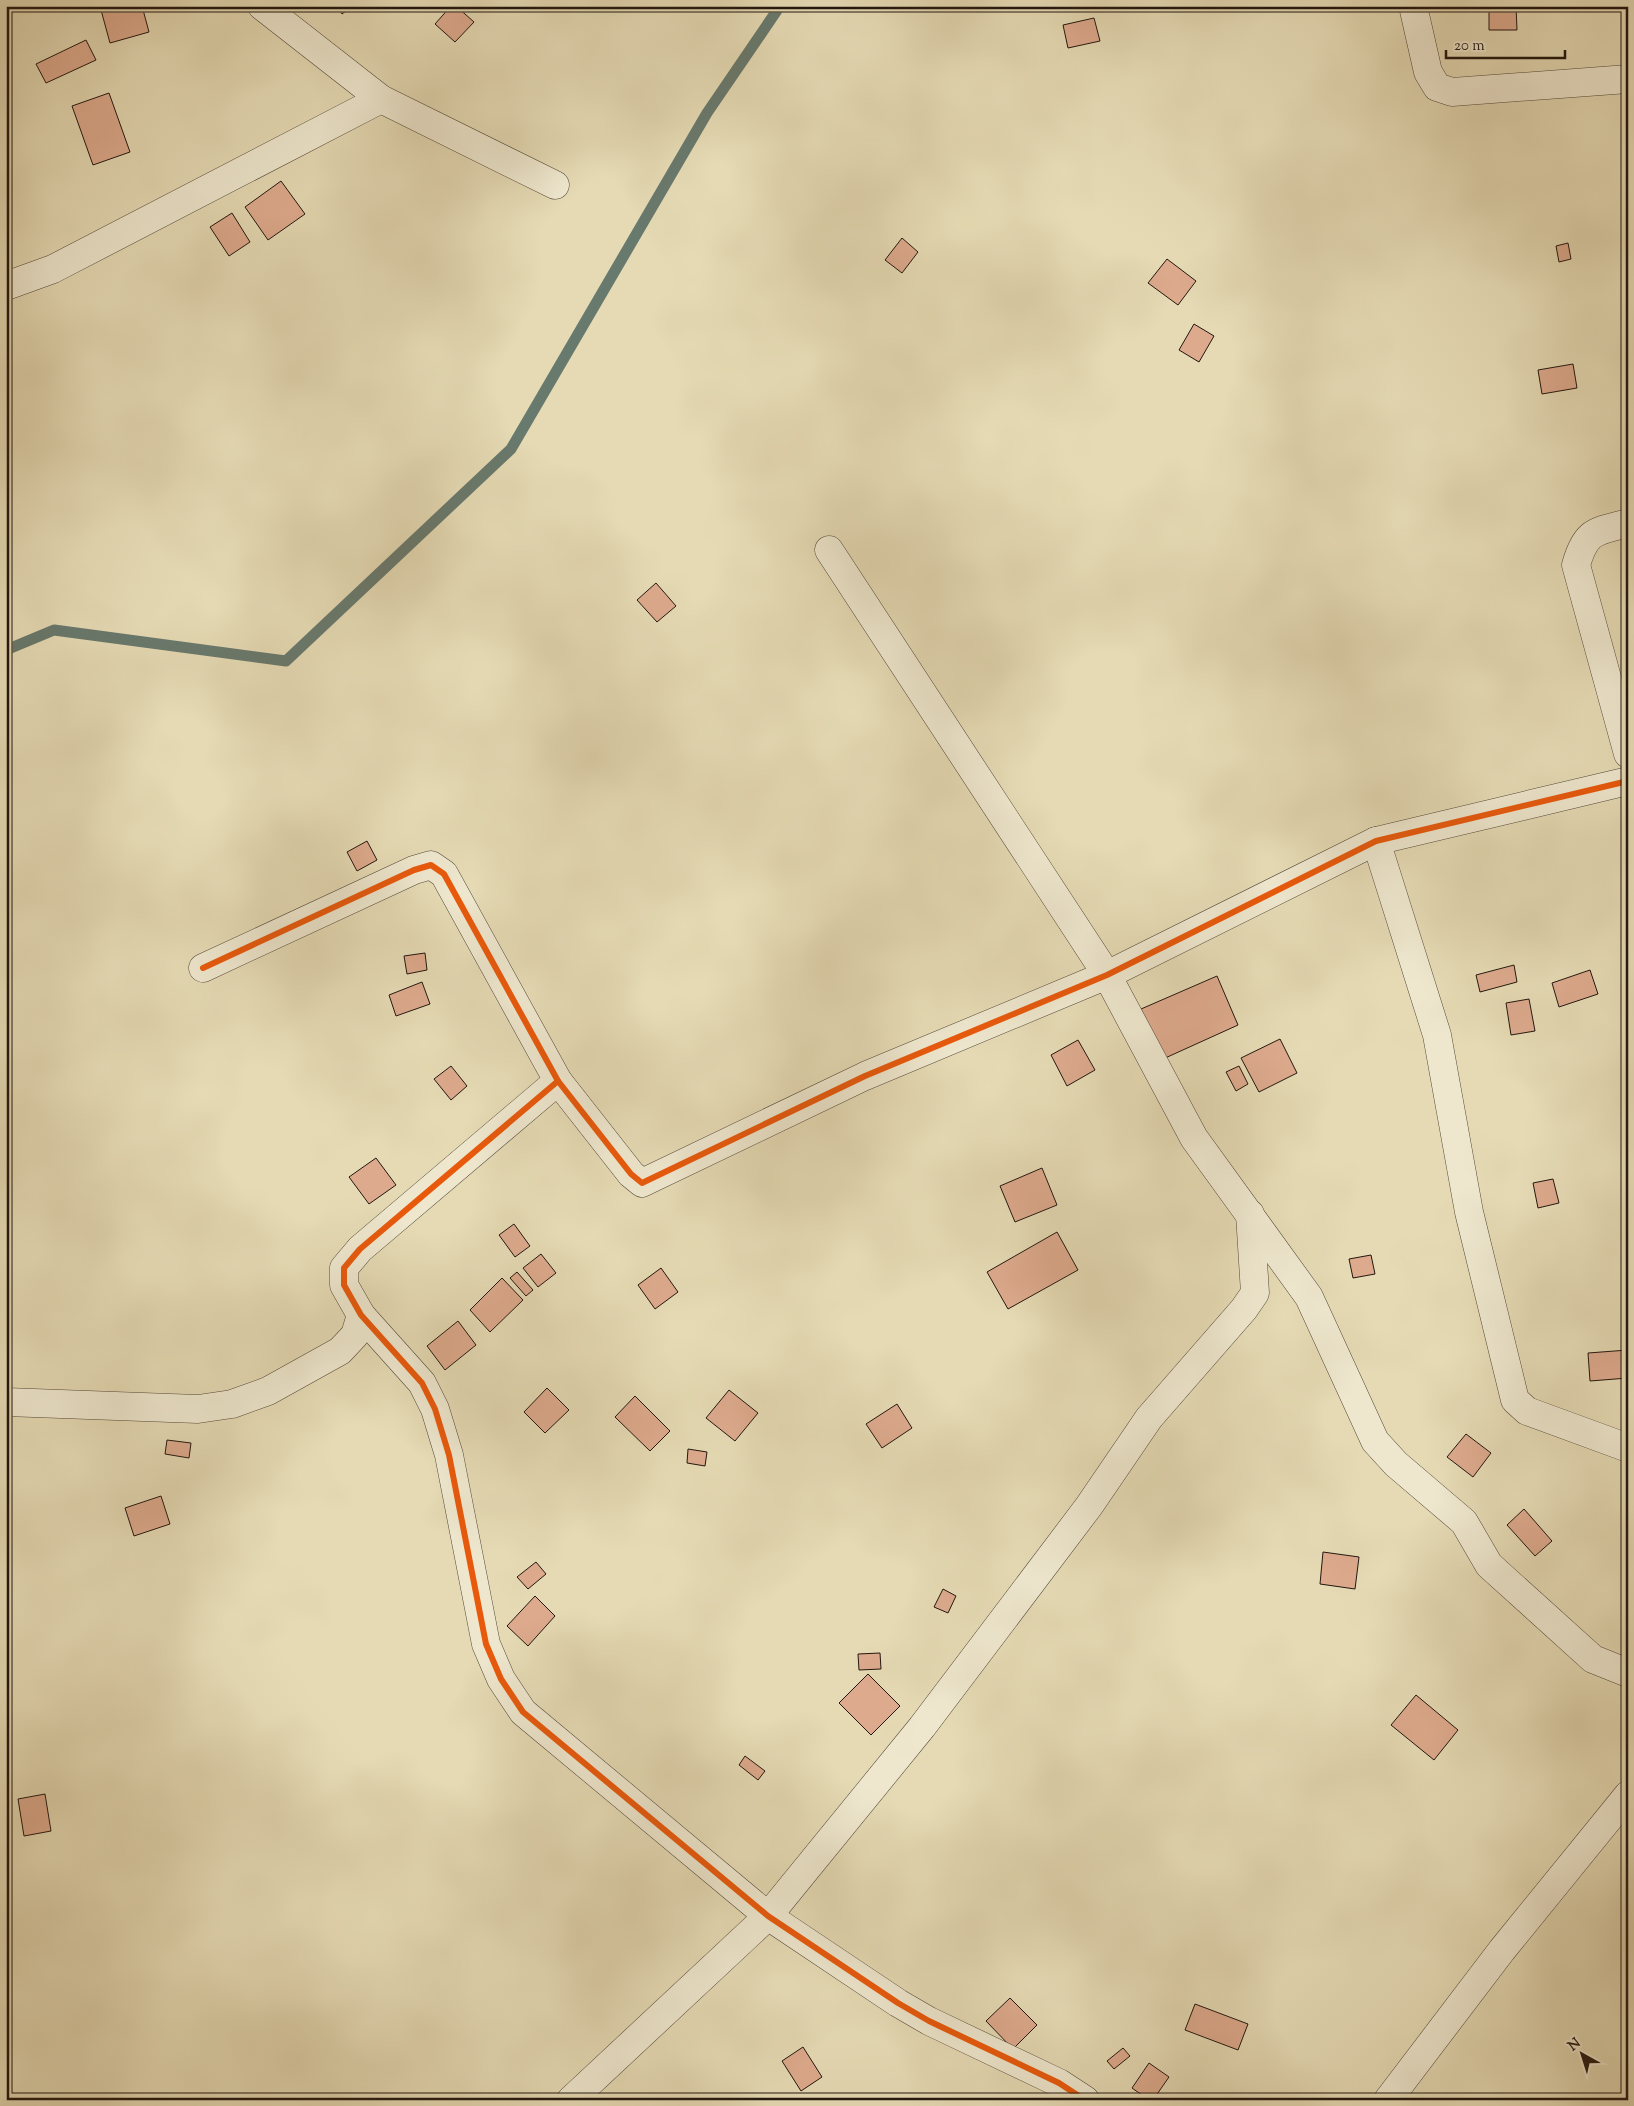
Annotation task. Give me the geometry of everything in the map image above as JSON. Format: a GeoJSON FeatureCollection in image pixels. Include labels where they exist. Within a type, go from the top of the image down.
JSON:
{"type":"FeatureCollection","features":[{"type":"Feature","properties":{"kind":"street"},"geometry":{"type":"LineString","coordinates":[[262,6],[381,99],[555,185]]}},
{"type":"Feature","properties":{"kind":"street"},"geometry":{"type":"LineString","coordinates":[[1413,6],[1428,72],[1437,87],[1452,92],[1628,79]]}},
{"type":"Feature","properties":{"kind":"street"},"geometry":{"type":"LineString","coordinates":[[6,286],[53,269],[381,99]]}},
{"type":"Feature","properties":{"kind":"street"},"geometry":{"type":"LineString","coordinates":[[1628,523],[1596,532],[1582,544],[1576,565],[1628,754]]}},
{"type":"Feature","properties":{"kind":"street"},"geometry":{"type":"LineString","coordinates":[[830,550],[1107,974],[1194,1138],[1309,1297],[1375,1442],[1396,1464],[1464,1522],[1489,1565],[1593,1659],[1628,1673]]}},
{"type":"Feature","properties":{"kind":"street"},"geometry":{"type":"LineString","coordinates":[[203,968],[414,870],[431,865],[444,874],[558,1081],[631,1174],[642,1184],[865,1076],[1107,974],[1376,841],[1628,780]]}},
{"type":"Feature","properties":{"kind":"street"},"geometry":{"type":"LineString","coordinates":[[1376,841],[1437,1036],[1469,1212],[1514,1400],[1527,1411],[1628,1448]]}},
{"type":"Feature","properties":{"kind":"street"},"geometry":{"type":"LineString","coordinates":[[558,1081],[360,1249],[344,1268],[344,1285],[361,1315],[422,1383],[435,1409],[449,1455],[486,1644],[501,1679],[523,1712],[768,1916],[898,2003],[929,2021],[1059,2083],[1085,2100]]}},
{"type":"Feature","properties":{"kind":"street"},"geometry":{"type":"LineString","coordinates":[[571,2100],[768,1916],[922,1728],[1089,1506],[1149,1418],[1244,1309],[1255,1293],[1250,1214]]}},
{"type":"Feature","properties":{"kind":"street"},"geometry":{"type":"LineString","coordinates":[[6,1402],[198,1409],[232,1404],[268,1391],[340,1351],[355,1335],[361,1315]]}},
{"type":"Feature","properties":{"kind":"street"},"geometry":{"type":"LineString","coordinates":[[1388,2100],[1502,1950],[1628,1795]]}},
{"type":"Feature","properties":{"kind":"building"},"geometry":{"type":"Polygon","coordinates":[[[115,6],[142,6],[149,32],[110,43],[101,10],[115,6]]]}},
{"type":"Feature","properties":{"kind":"building"},"geometry":{"type":"Polygon","coordinates":[[[337,6],[353,6],[342,14],[337,6]]]}},
{"type":"Feature","properties":{"kind":"building"},"geometry":{"type":"Polygon","coordinates":[[[451,6],[456,6],[474,22],[455,42],[435,24],[451,6]]]}},
{"type":"Feature","properties":{"kind":"building"},"geometry":{"type":"Polygon","coordinates":[[[1489,6],[1516,6],[1517,30],[1489,30],[1489,6]]]}},
{"type":"Feature","properties":{"kind":"building"},"geometry":{"type":"Polygon","coordinates":[[[1094,18],[1100,41],[1068,48],[1063,25],[1094,18]]]}},
{"type":"Feature","properties":{"kind":"building"},"geometry":{"type":"Polygon","coordinates":[[[86,40],[96,60],[46,83],[36,64],[86,40]]]}},
{"type":"Feature","properties":{"kind":"building"},"geometry":{"type":"Polygon","coordinates":[[[109,93],[130,152],[93,165],[72,106],[109,93]]]}},
{"type":"Feature","properties":{"kind":"building"},"geometry":{"type":"Polygon","coordinates":[[[281,181],[305,214],[268,240],[245,207],[281,181]]]}},
{"type":"Feature","properties":{"kind":"building"},"geometry":{"type":"Polygon","coordinates":[[[232,213],[250,242],[229,256],[210,227],[232,213]]]}},
{"type":"Feature","properties":{"kind":"building"},"geometry":{"type":"Polygon","coordinates":[[[902,238],[918,252],[902,273],[885,260],[902,238]]]}},
{"type":"Feature","properties":{"kind":"building"},"geometry":{"type":"Polygon","coordinates":[[[1568,243],[1571,259],[1559,262],[1556,246],[1568,243]]]}},
{"type":"Feature","properties":{"kind":"building"},"geometry":{"type":"Polygon","coordinates":[[[1167,259],[1196,281],[1178,305],[1148,283],[1167,259]]]}},
{"type":"Feature","properties":{"kind":"building"},"geometry":{"type":"Polygon","coordinates":[[[1194,324],[1214,336],[1199,362],[1179,350],[1194,324]]]}},
{"type":"Feature","properties":{"kind":"building"},"geometry":{"type":"Polygon","coordinates":[[[1573,364],[1577,388],[1542,394],[1538,370],[1573,364]]]}},
{"type":"Feature","properties":{"kind":"building"},"geometry":{"type":"Polygon","coordinates":[[[656,583],[676,606],[657,622],[637,600],[656,583]]]}},
{"type":"Feature","properties":{"kind":"building"},"geometry":{"type":"Polygon","coordinates":[[[367,841],[377,860],[357,871],[347,852],[367,841]]]}},
{"type":"Feature","properties":{"kind":"building"},"geometry":{"type":"Polygon","coordinates":[[[425,953],[427,970],[407,974],[404,956],[425,953]]]}},
{"type":"Feature","properties":{"kind":"building"},"geometry":{"type":"Polygon","coordinates":[[[1514,965],[1517,982],[1480,992],[1476,975],[1514,965]]]}},
{"type":"Feature","properties":{"kind":"building"},"geometry":{"type":"Polygon","coordinates":[[[1590,970],[1598,994],[1559,1007],[1552,983],[1590,970]]]}},
{"type":"Feature","properties":{"kind":"building"},"geometry":{"type":"Polygon","coordinates":[[[1217,976],[1238,1025],[1163,1059],[1141,1009],[1217,976]]]}},
{"type":"Feature","properties":{"kind":"building"},"geometry":{"type":"Polygon","coordinates":[[[422,982],[430,1004],[396,1016],[389,995],[422,982]]]}},
{"type":"Feature","properties":{"kind":"building"},"geometry":{"type":"Polygon","coordinates":[[[1529,999],[1535,1031],[1511,1035],[1506,1003],[1529,999]]]}},
{"type":"Feature","properties":{"kind":"building"},"geometry":{"type":"Polygon","coordinates":[[[1280,1039],[1297,1073],[1259,1092],[1241,1058],[1280,1039]]]}},
{"type":"Feature","properties":{"kind":"building"},"geometry":{"type":"Polygon","coordinates":[[[1078,1040],[1095,1070],[1067,1086],[1051,1055],[1078,1040]]]}},
{"type":"Feature","properties":{"kind":"building"},"geometry":{"type":"Polygon","coordinates":[[[451,1066],[467,1086],[451,1100],[434,1079],[451,1066]]]}},
{"type":"Feature","properties":{"kind":"building"},"geometry":{"type":"Polygon","coordinates":[[[1239,1066],[1248,1084],[1236,1091],[1226,1072],[1239,1066]]]}},
{"type":"Feature","properties":{"kind":"building"},"geometry":{"type":"Polygon","coordinates":[[[376,1158],[396,1185],[369,1204],[349,1177],[376,1158]]]}},
{"type":"Feature","properties":{"kind":"building"},"geometry":{"type":"Polygon","coordinates":[[[1042,1168],[1057,1205],[1015,1222],[1000,1186],[1042,1168]]]}},
{"type":"Feature","properties":{"kind":"building"},"geometry":{"type":"Polygon","coordinates":[[[1553,1179],[1559,1203],[1538,1208],[1533,1183],[1553,1179]]]}},
{"type":"Feature","properties":{"kind":"building"},"geometry":{"type":"Polygon","coordinates":[[[514,1224],[530,1246],[515,1257],[499,1235],[514,1224]]]}},
{"type":"Feature","properties":{"kind":"building"},"geometry":{"type":"Polygon","coordinates":[[[1057,1232],[1078,1270],[1008,1309],[987,1272],[1057,1232]]]}},
{"type":"Feature","properties":{"kind":"building"},"geometry":{"type":"Polygon","coordinates":[[[541,1254],[556,1273],[538,1287],[523,1268],[541,1254]]]}},
{"type":"Feature","properties":{"kind":"building"},"geometry":{"type":"Polygon","coordinates":[[[1371,1255],[1375,1274],[1353,1278],[1349,1259],[1371,1255]]]}},
{"type":"Feature","properties":{"kind":"building"},"geometry":{"type":"Polygon","coordinates":[[[661,1268],[678,1292],[655,1309],[638,1285],[661,1268]]]}},
{"type":"Feature","properties":{"kind":"building"},"geometry":{"type":"Polygon","coordinates":[[[517,1272],[533,1290],[526,1296],[510,1278],[517,1272]]]}},
{"type":"Feature","properties":{"kind":"building"},"geometry":{"type":"Polygon","coordinates":[[[502,1278],[523,1300],[490,1332],[470,1310],[502,1278]]]}},
{"type":"Feature","properties":{"kind":"building"},"geometry":{"type":"Polygon","coordinates":[[[458,1321],[476,1345],[445,1370],[427,1346],[458,1321]]]}},
{"type":"Feature","properties":{"kind":"building"},"geometry":{"type":"Polygon","coordinates":[[[1628,1350],[1628,1378],[1590,1381],[1588,1353],[1628,1350]]]}},
{"type":"Feature","properties":{"kind":"building"},"geometry":{"type":"Polygon","coordinates":[[[547,1388],[569,1410],[545,1433],[524,1412],[547,1388]]]}},
{"type":"Feature","properties":{"kind":"building"},"geometry":{"type":"Polygon","coordinates":[[[729,1390],[758,1413],[735,1441],[706,1418],[729,1390]]]}},
{"type":"Feature","properties":{"kind":"building"},"geometry":{"type":"Polygon","coordinates":[[[635,1396],[670,1431],[650,1451],[615,1417],[635,1396]]]}},
{"type":"Feature","properties":{"kind":"building"},"geometry":{"type":"Polygon","coordinates":[[[897,1404],[912,1428],[882,1448],[866,1424],[897,1404]]]}},
{"type":"Feature","properties":{"kind":"building"},"geometry":{"type":"Polygon","coordinates":[[[1466,1434],[1491,1453],[1473,1477],[1447,1457],[1466,1434]]]}},
{"type":"Feature","properties":{"kind":"building"},"geometry":{"type":"Polygon","coordinates":[[[167,1440],[191,1443],[189,1458],[165,1454],[167,1440]]]}},
{"type":"Feature","properties":{"kind":"building"},"geometry":{"type":"Polygon","coordinates":[[[688,1449],[707,1452],[705,1466],[687,1463],[688,1449]]]}},
{"type":"Feature","properties":{"kind":"building"},"geometry":{"type":"Polygon","coordinates":[[[161,1496],[170,1524],[134,1536],[125,1508],[161,1496]]]}},
{"type":"Feature","properties":{"kind":"building"},"geometry":{"type":"Polygon","coordinates":[[[1524,1509],[1552,1541],[1535,1556],[1507,1525],[1524,1509]]]}},
{"type":"Feature","properties":{"kind":"building"},"geometry":{"type":"Polygon","coordinates":[[[1323,1552],[1359,1557],[1355,1589],[1320,1584],[1323,1552]]]}},
{"type":"Feature","properties":{"kind":"building"},"geometry":{"type":"Polygon","coordinates":[[[536,1562],[546,1574],[528,1589],[517,1577],[536,1562]]]}},
{"type":"Feature","properties":{"kind":"building"},"geometry":{"type":"Polygon","coordinates":[[[943,1589],[956,1596],[948,1613],[934,1607],[943,1589]]]}},
{"type":"Feature","properties":{"kind":"building"},"geometry":{"type":"Polygon","coordinates":[[[535,1596],[555,1616],[528,1646],[507,1626],[535,1596]]]}},
{"type":"Feature","properties":{"kind":"building"},"geometry":{"type":"Polygon","coordinates":[[[880,1653],[881,1669],[859,1670],[858,1654],[880,1653]]]}},
{"type":"Feature","properties":{"kind":"building"},"geometry":{"type":"Polygon","coordinates":[[[868,1674],[900,1706],[871,1735],[839,1703],[868,1674]]]}},
{"type":"Feature","properties":{"kind":"building"},"geometry":{"type":"Polygon","coordinates":[[[1416,1695],[1458,1730],[1434,1760],[1391,1725],[1416,1695]]]}},
{"type":"Feature","properties":{"kind":"building"},"geometry":{"type":"Polygon","coordinates":[[[745,1756],[765,1771],[758,1780],[739,1765],[745,1756]]]}},
{"type":"Feature","properties":{"kind":"building"},"geometry":{"type":"Polygon","coordinates":[[[45,1794],[51,1831],[24,1836],[18,1799],[45,1794]]]}},
{"type":"Feature","properties":{"kind":"building"},"geometry":{"type":"Polygon","coordinates":[[[1010,1998],[1037,2025],[1013,2049],[986,2021],[1010,1998]]]}},
{"type":"Feature","properties":{"kind":"building"},"geometry":{"type":"Polygon","coordinates":[[[1195,2004],[1248,2024],[1238,2050],[1185,2030],[1195,2004]]]}},
{"type":"Feature","properties":{"kind":"building"},"geometry":{"type":"Polygon","coordinates":[[[803,2047],[822,2077],[801,2091],[782,2061],[803,2047]]]}},
{"type":"Feature","properties":{"kind":"building"},"geometry":{"type":"Polygon","coordinates":[[[1123,2048],[1130,2056],[1114,2069],[1107,2061],[1123,2048]]]}},
{"type":"Feature","properties":{"kind":"building"},"geometry":{"type":"Polygon","coordinates":[[[1149,2063],[1169,2077],[1153,2100],[1149,2100],[1132,2088],[1149,2063]]]}},
{"type":"Feature","properties":{"kind":"building"},"geometry":{"type":"Polygon","coordinates":[[[699,2094],[701,2100],[682,2100],[699,2094]]]}},
{"type":"Feature","properties":{"kind":"waterway"},"geometry":{"type":"LineString","coordinates":[[6,650],[54,630],[286,661],[511,449],[707,113],[780,6]]}},
{"type":"Feature","properties":{"kind":"cycle path"},"geometry":{"type":"LineString","coordinates":[[203,968],[414,870],[431,865],[444,874],[558,1081],[631,1174],[642,1183],[865,1076],[1107,975],[1376,841],[1628,781]]}},
{"type":"Feature","properties":{"kind":"cycle path"},"geometry":{"type":"LineString","coordinates":[[558,1081],[360,1249],[344,1268],[344,1285],[361,1315],[422,1383],[435,1409],[449,1455],[486,1644],[501,1679],[523,1712],[768,1916],[898,2003],[929,2021],[1059,2083],[1085,2100]]}}]}
